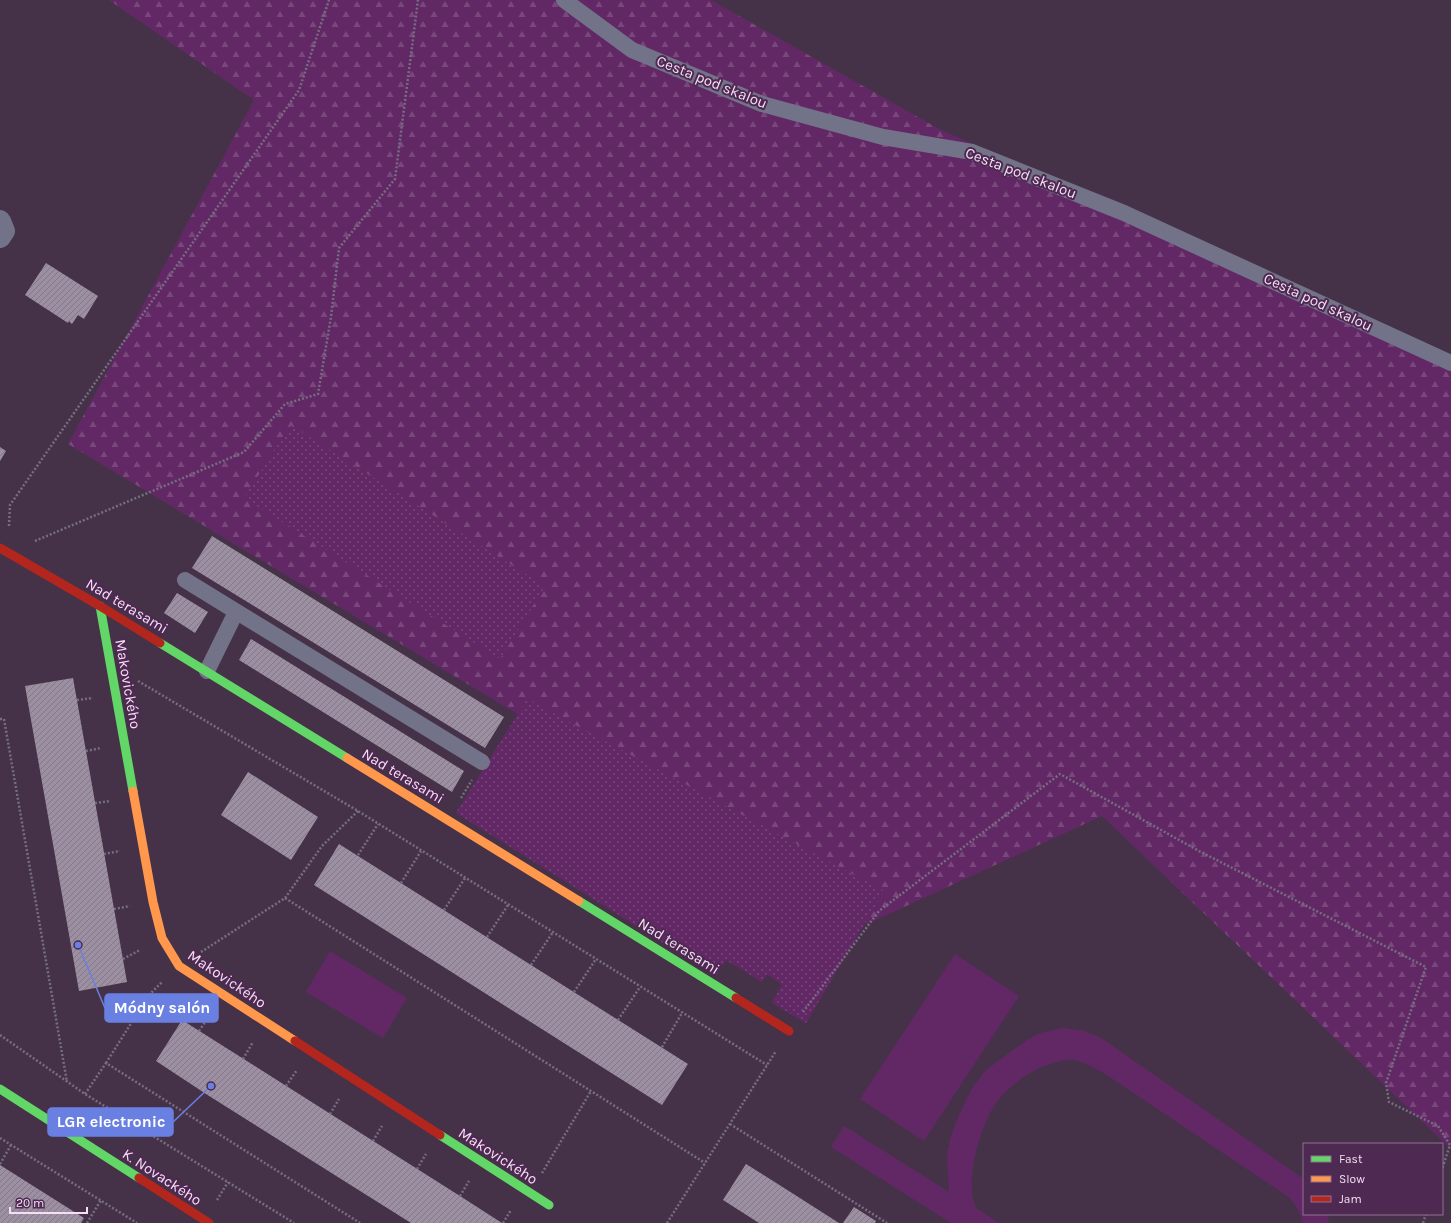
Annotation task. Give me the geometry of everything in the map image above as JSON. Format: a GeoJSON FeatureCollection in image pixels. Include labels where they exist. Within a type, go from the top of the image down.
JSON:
{"type":"FeatureCollection","features":[{"type":"Feature","properties":{"kind":"street"},"geometry":{"type":"LineString","coordinates":[[0,221],[4,231],[0,237]]}},
{"type":"Feature","properties":{"kind":"street","name":"Nad terasami"},"geometry":{"type":"LineString","coordinates":[[4,550],[207,671],[789,1031]]}},
{"type":"Feature","properties":{"kind":"street","name":"Makovického"},"geometry":{"type":"LineString","coordinates":[[100,606],[153,902],[162,938],[179,966],[549,1206]]}},
{"type":"Feature","properties":{"kind":"street","name":"K. Novackého"},"geometry":{"type":"LineString","coordinates":[[0,1089],[209,1223]]}},
{"type":"Feature","properties":{"kind":"lane","name":"Cesta pod skalou"},"geometry":{"type":"LineString","coordinates":[[564,0],[632,50],[762,104],[883,137],[972,152],[1124,213],[1451,363]]}},
{"type":"Feature","properties":{"kind":"lane"},"geometry":{"type":"LineString","coordinates":[[185,580],[482,762]]}},
{"type":"Feature","properties":{"kind":"lane"},"geometry":{"type":"LineString","coordinates":[[207,671],[236,612]]}},
{"type":"Feature","properties":{"kind":"path"},"geometry":{"type":"LineString","coordinates":[[329,0],[299,90],[10,505],[4,550],[244,452],[285,404],[318,394],[331,317],[339,248],[395,179],[418,0]]}},
{"type":"Feature","properties":{"kind":"path"},"geometry":{"type":"LineString","coordinates":[[110,665],[378,824],[767,1066]]}},
{"type":"Feature","properties":{"kind":"path"},"geometry":{"type":"LineString","coordinates":[[0,719],[4,719],[67,1082]]}},
{"type":"Feature","properties":{"kind":"path"},"geometry":{"type":"LineString","coordinates":[[449,820],[482,762]]}},
{"type":"Feature","properties":{"kind":"path"},"geometry":{"type":"LineString","coordinates":[[667,1223],[789,1031],[879,911],[1060,774],[1198,851],[1426,967],[1386,1082],[1390,1102],[1438,1126],[1450,1146],[1443,1166]]}},
{"type":"Feature","properties":{"kind":"path"},"geometry":{"type":"LineString","coordinates":[[85,1094],[149,995],[179,966],[285,898],[322,846],[358,812]]}},
{"type":"Feature","properties":{"kind":"path"},"geometry":{"type":"LineString","coordinates":[[358,855],[378,824]]}},
{"type":"Feature","properties":{"kind":"path"},"geometry":{"type":"LineString","coordinates":[[401,883],[422,851]]}},
{"type":"Feature","properties":{"kind":"path"},"geometry":{"type":"LineString","coordinates":[[444,910],[465,878]]}},
{"type":"Feature","properties":{"kind":"path"},"geometry":{"type":"LineString","coordinates":[[285,898],[705,1163]]}},
{"type":"Feature","properties":{"kind":"path"},"geometry":{"type":"LineString","coordinates":[[487,937],[508,905]]}},
{"type":"Feature","properties":{"kind":"path"},"geometry":{"type":"LineString","coordinates":[[532,965],[553,932]]}},
{"type":"Feature","properties":{"kind":"path"},"geometry":{"type":"LineString","coordinates":[[574,992],[596,960]]}},
{"type":"Feature","properties":{"kind":"path"},"geometry":{"type":"LineString","coordinates":[[618,1020],[640,987]]}},
{"type":"Feature","properties":{"kind":"path"},"geometry":{"type":"LineString","coordinates":[[662,1047],[682,1013]]}},
{"type":"Feature","properties":{"kind":"path"},"geometry":{"type":"LineString","coordinates":[[0,1034],[85,1094],[294,1223]]}},
{"type":"Feature","properties":{"kind":"path"},"geometry":{"type":"LineString","coordinates":[[106,1063],[360,1223]]}},
{"type":"Feature","properties":{"kind":"path"},"geometry":{"type":"LineString","coordinates":[[530,1194],[590,1091]]}},
{"type":"Feature","properties":{"kind":"path"},"geometry":{"type":"LineString","coordinates":[[730,1124],[887,1223]]}},
{"type":"Feature","properties":{"kind":"path"},"geometry":{"type":"LineString","coordinates":[[0,1138],[137,1223]]}},
{"type":"Feature","properties":{"kind":"path"},"geometry":{"type":"LineString","coordinates":[[0,1164],[12,1145]]}},
{"type":"Feature","properties":{"kind":"path"},"geometry":{"type":"LineString","coordinates":[[214,1205],[228,1182]]}},
{"type":"Feature","properties":{"kind":"path"},"geometry":{"type":"LineString","coordinates":[[87,1223],[101,1200]]}},
{"type":"Feature","properties":{"kind":"green space"},"geometry":{"type":"Polygon","coordinates":[[[109,0],[711,0],[939,129],[1451,357],[1451,1149],[1102,816],[867,924],[68,444],[254,100],[109,0]]]}},
{"type":"Feature","properties":{"kind":"green space"},"geometry":{"type":"Polygon","coordinates":[[[290,425],[545,586],[500,659],[244,498],[290,425]]]}},
{"type":"Feature","properties":{"kind":"green space"},"geometry":{"type":"Polygon","coordinates":[[[527,699],[884,891],[806,1023],[772,1003],[782,984],[767,974],[762,982],[726,960],[716,976],[456,813],[527,699]]]}},
{"type":"Feature","properties":{"kind":"green space"},"geometry":{"type":"Polygon","coordinates":[[[330,951],[407,998],[383,1038],[306,992],[330,951]]]}},
{"type":"Feature","properties":{"kind":"green space"},"geometry":{"type":"Polygon","coordinates":[[[955,954],[1019,996],[924,1141],[860,1099],[955,954]]]}},
{"type":"Feature","properties":{"kind":"green space"},"geometry":{"type":"Polygon","coordinates":[[[1063,1028],[1085,1031],[1101,1038],[1303,1178],[1303,1215],[1327,1215],[1329,1223],[1303,1223],[1295,1204],[1290,1198],[1107,1075],[1087,1064],[1074,1060],[1062,1061],[1044,1066],[1024,1077],[1000,1097],[986,1122],[981,1134],[975,1158],[972,1196],[977,1209],[999,1223],[951,1223],[831,1147],[844,1126],[949,1192],[947,1156],[950,1139],[971,1090],[986,1070],[1027,1040],[1040,1033],[1063,1028]]]}},
{"type":"Feature","properties":{"kind":"building"},"geometry":{"type":"Polygon","coordinates":[[[46,263],[98,296],[84,319],[78,315],[72,324],[69,321],[68,323],[25,295],[46,263]]]}},
{"type":"Feature","properties":{"kind":"building"},"geometry":{"type":"Polygon","coordinates":[[[0,447],[6,451],[0,461],[0,447]]]}},
{"type":"Feature","properties":{"kind":"building"},"geometry":{"type":"Polygon","coordinates":[[[212,536],[504,717],[485,748],[192,568],[212,536]]]}},
{"type":"Feature","properties":{"kind":"building"},"geometry":{"type":"Polygon","coordinates":[[[177,593],[208,612],[195,633],[164,613],[177,593]]]}},
{"type":"Feature","properties":{"kind":"building"},"geometry":{"type":"Polygon","coordinates":[[[251,639],[464,771],[452,792],[239,660],[251,639]]]}},
{"type":"Feature","properties":{"kind":"building"},"geometry":{"type":"Polygon","coordinates":[[[73,678],[127,982],[79,991],[25,686],[73,678]]]}},
{"type":"Feature","properties":{"kind":"building"},"geometry":{"type":"Polygon","coordinates":[[[248,772],[318,817],[291,860],[221,815],[248,772]]]}},
{"type":"Feature","properties":{"kind":"building"},"geometry":{"type":"Polygon","coordinates":[[[339,844],[688,1064],[662,1105],[314,885],[339,844]]]}},
{"type":"Feature","properties":{"kind":"building"},"geometry":{"type":"Polygon","coordinates":[[[182,1020],[502,1223],[411,1223],[206,1094],[156,1061],[182,1020]]]}},
{"type":"Feature","properties":{"kind":"building"},"geometry":{"type":"Polygon","coordinates":[[[746,1164],[839,1223],[759,1223],[723,1200],[746,1164]]]}},
{"type":"Feature","properties":{"kind":"building"},"geometry":{"type":"Polygon","coordinates":[[[0,1165],[84,1218],[81,1223],[0,1223],[0,1165]]]}},
{"type":"Feature","properties":{"kind":"building"},"geometry":{"type":"Polygon","coordinates":[[[854,1207],[876,1221],[875,1223],[843,1223],[854,1207]]]}},
{"type":"Feature","properties":{"kind":"traffic: fast"},"geometry":{"type":"LineString","coordinates":[[100,606],[133,791]]}},
{"type":"Feature","properties":{"kind":"traffic: fast"},"geometry":{"type":"LineString","coordinates":[[160,643],[347,758]]}},
{"type":"Feature","properties":{"kind":"traffic: fast"},"geometry":{"type":"LineString","coordinates":[[579,901],[736,998]]}},
{"type":"Feature","properties":{"kind":"traffic: fast"},"geometry":{"type":"LineString","coordinates":[[0,1089],[139,1178]]}},
{"type":"Feature","properties":{"kind":"traffic: fast"},"geometry":{"type":"LineString","coordinates":[[440,1135],[549,1205]]}},
{"type":"Feature","properties":{"kind":"traffic: slow"},"geometry":{"type":"LineString","coordinates":[[347,758],[579,901]]}},
{"type":"Feature","properties":{"kind":"traffic: slow"},"geometry":{"type":"LineString","coordinates":[[133,791],[153,902],[162,938],[179,966],[295,1041]]}},
{"type":"Feature","properties":{"kind":"traffic: jam"},"geometry":{"type":"LineString","coordinates":[[0,548],[160,643]]}},
{"type":"Feature","properties":{"kind":"traffic: jam"},"geometry":{"type":"LineString","coordinates":[[736,998],[789,1031]]}},
{"type":"Feature","properties":{"kind":"traffic: jam"},"geometry":{"type":"LineString","coordinates":[[295,1041],[440,1135]]}},
{"type":"Feature","properties":{"kind":"traffic: jam"},"geometry":{"type":"LineString","coordinates":[[139,1178],[209,1223]]}},
{"type":"Feature","properties":{"kind":"place","name":"Módny salón"},"geometry":{"type":"Point","coordinates":[78,945]}},
{"type":"Feature","properties":{"kind":"place","name":"LGR electronic"},"geometry":{"type":"Point","coordinates":[211,1086]}}]}
